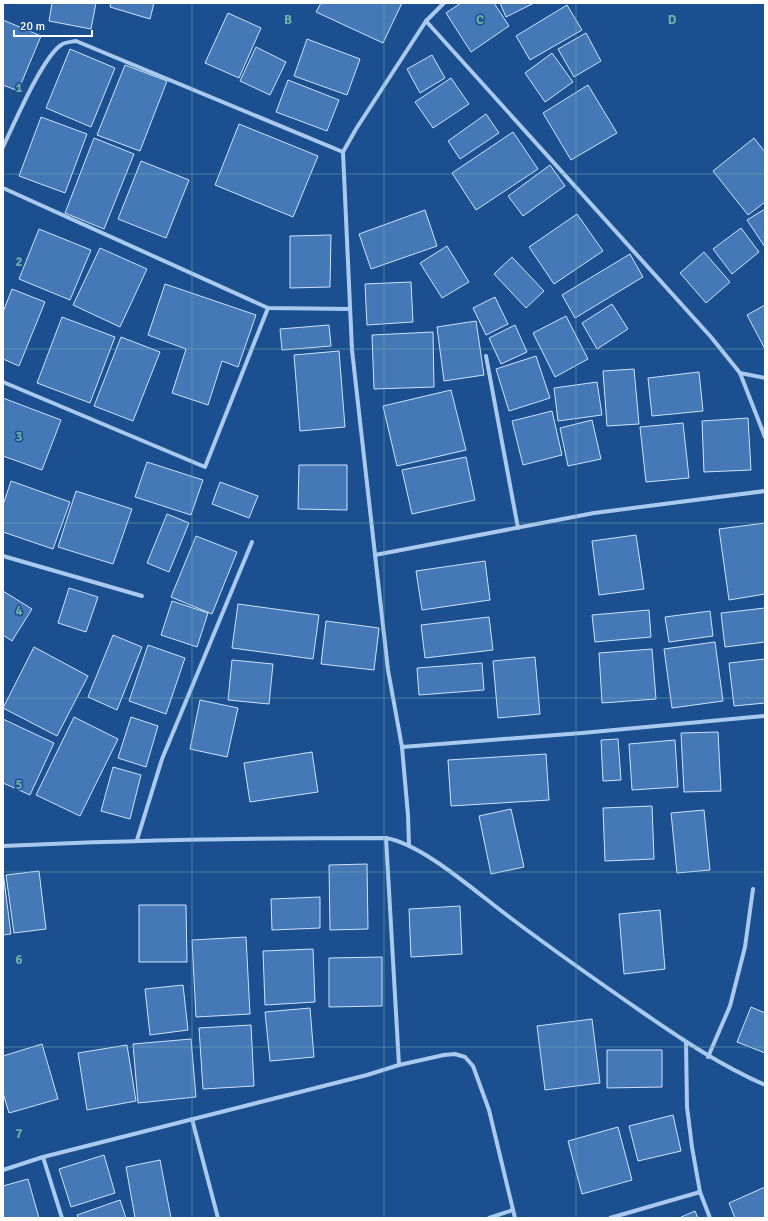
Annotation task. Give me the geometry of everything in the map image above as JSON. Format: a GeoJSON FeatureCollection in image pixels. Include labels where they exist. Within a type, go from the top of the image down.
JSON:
{"type":"FeatureCollection","features":[{"type":"Feature","properties":{"kind":"street"},"geometry":{"type":"LineString","coordinates":[[409,845],[402,747],[388,670],[352,350],[343,152],[356,129],[426,21],[444,3]]}},
{"type":"Feature","properties":{"kind":"street"},"geometry":{"type":"LineString","coordinates":[[426,21],[589,203],[682,304],[740,373],[765,437]]}},
{"type":"Feature","properties":{"kind":"street"},"geometry":{"type":"LineString","coordinates":[[3,147],[28,96],[52,53],[62,44],[76,41],[343,152]]}},
{"type":"Feature","properties":{"kind":"street"},"geometry":{"type":"LineString","coordinates":[[3,188],[268,308],[350,309]]}},
{"type":"Feature","properties":{"kind":"street"},"geometry":{"type":"LineString","coordinates":[[3,382],[205,467],[268,308]]}},
{"type":"Feature","properties":{"kind":"street"},"geometry":{"type":"LineString","coordinates":[[486,356],[518,528]]}},
{"type":"Feature","properties":{"kind":"street"},"geometry":{"type":"LineString","coordinates":[[740,373],[765,378]]}},
{"type":"Feature","properties":{"kind":"street"},"geometry":{"type":"LineString","coordinates":[[375,555],[594,513],[765,491]]}},
{"type":"Feature","properties":{"kind":"street"},"geometry":{"type":"LineString","coordinates":[[137,840],[162,759],[252,542]]}},
{"type":"Feature","properties":{"kind":"street"},"geometry":{"type":"LineString","coordinates":[[3,556],[142,596]]}},
{"type":"Feature","properties":{"kind":"street"},"geometry":{"type":"LineString","coordinates":[[402,747],[582,733],[765,716]]}},
{"type":"Feature","properties":{"kind":"street"},"geometry":{"type":"LineString","coordinates":[[386,838],[399,1065]]}},
{"type":"Feature","properties":{"kind":"street"},"geometry":{"type":"LineString","coordinates":[[3,846],[137,840],[386,838],[409,845],[449,872],[578,968],[708,1057],[765,1085]]}},
{"type":"Feature","properties":{"kind":"street"},"geometry":{"type":"LineString","coordinates":[[708,1057],[730,1006],[745,947],[753,889]]}},
{"type":"Feature","properties":{"kind":"street"},"geometry":{"type":"LineString","coordinates":[[686,1042],[687,1107],[700,1192],[710,1218]]}},
{"type":"Feature","properties":{"kind":"street"},"geometry":{"type":"LineString","coordinates":[[3,1170],[43,1157],[399,1065],[455,1054],[465,1057],[473,1066],[489,1110],[515,1218]]}},
{"type":"Feature","properties":{"kind":"street"},"geometry":{"type":"LineString","coordinates":[[192,1119],[218,1218]]}},
{"type":"Feature","properties":{"kind":"street"},"geometry":{"type":"LineString","coordinates":[[43,1157],[62,1218]]}},
{"type":"Feature","properties":{"kind":"street"},"geometry":{"type":"LineString","coordinates":[[610,1218],[700,1192]]}},
{"type":"Feature","properties":{"kind":"street"},"geometry":{"type":"LineString","coordinates":[[489,1218],[513,1210]]}},
{"type":"Feature","properties":{"kind":"building"},"geometry":{"type":"Polygon","coordinates":[[[52,3],[96,3],[91,29],[49,21],[52,3]]]}},
{"type":"Feature","properties":{"kind":"building"},"geometry":{"type":"Polygon","coordinates":[[[111,3],[154,3],[150,19],[110,7],[111,3]]]}},
{"type":"Feature","properties":{"kind":"building"},"geometry":{"type":"Polygon","coordinates":[[[321,3],[402,3],[383,43],[316,12],[321,3]]]}},
{"type":"Feature","properties":{"kind":"building"},"geometry":{"type":"Polygon","coordinates":[[[461,3],[494,3],[509,26],[471,52],[446,13],[461,3]]]}},
{"type":"Feature","properties":{"kind":"building"},"geometry":{"type":"Polygon","coordinates":[[[500,3],[534,3],[506,17],[500,3]]]}},
{"type":"Feature","properties":{"kind":"building"},"geometry":{"type":"Polygon","coordinates":[[[567,5],[582,30],[530,60],[516,36],[567,5]]]}},
{"type":"Feature","properties":{"kind":"building"},"geometry":{"type":"Polygon","coordinates":[[[228,13],[261,28],[239,78],[205,63],[228,13]]]}},
{"type":"Feature","properties":{"kind":"building"},"geometry":{"type":"Polygon","coordinates":[[[3,20],[41,36],[18,91],[3,85],[3,20]]]}},
{"type":"Feature","properties":{"kind":"building"},"geometry":{"type":"Polygon","coordinates":[[[586,33],[601,61],[574,77],[558,49],[586,33]]]}},
{"type":"Feature","properties":{"kind":"building"},"geometry":{"type":"Polygon","coordinates":[[[307,39],[360,59],[347,95],[294,76],[307,39]]]}},
{"type":"Feature","properties":{"kind":"building"},"geometry":{"type":"Polygon","coordinates":[[[256,47],[286,62],[270,95],[240,81],[256,47]]]}},
{"type":"Feature","properties":{"kind":"building"},"geometry":{"type":"Polygon","coordinates":[[[70,49],[115,68],[91,127],[46,108],[70,49]]]}},
{"type":"Feature","properties":{"kind":"building"},"geometry":{"type":"Polygon","coordinates":[[[552,53],[573,82],[545,102],[525,73],[552,53]]]}},
{"type":"Feature","properties":{"kind":"building"},"geometry":{"type":"Polygon","coordinates":[[[432,55],[445,78],[420,93],[407,69],[432,55]]]}},
{"type":"Feature","properties":{"kind":"building"},"geometry":{"type":"Polygon","coordinates":[[[125,65],[167,81],[140,151],[97,135],[125,65]]]}},
{"type":"Feature","properties":{"kind":"building"},"geometry":{"type":"Polygon","coordinates":[[[451,78],[469,104],[433,128],[415,102],[451,78]]]}},
{"type":"Feature","properties":{"kind":"building"},"geometry":{"type":"Polygon","coordinates":[[[288,80],[339,100],[327,131],[276,112],[288,80]]]}},
{"type":"Feature","properties":{"kind":"building"},"geometry":{"type":"Polygon","coordinates":[[[588,85],[617,133],[571,160],[543,113],[588,85]]]}},
{"type":"Feature","properties":{"kind":"building"},"geometry":{"type":"Polygon","coordinates":[[[486,114],[499,133],[460,159],[448,141],[486,114]]]}},
{"type":"Feature","properties":{"kind":"building"},"geometry":{"type":"Polygon","coordinates":[[[41,117],[87,134],[65,193],[19,176],[41,117]]]}},
{"type":"Feature","properties":{"kind":"building"},"geometry":{"type":"Polygon","coordinates":[[[239,124],[318,156],[293,217],[215,185],[239,124]]]}},
{"type":"Feature","properties":{"kind":"building"},"geometry":{"type":"Polygon","coordinates":[[[513,132],[538,169],[476,210],[452,173],[513,132]]]}},
{"type":"Feature","properties":{"kind":"building"},"geometry":{"type":"Polygon","coordinates":[[[94,138],[134,154],[104,229],[65,213],[94,138]]]}},
{"type":"Feature","properties":{"kind":"building"},"geometry":{"type":"Polygon","coordinates":[[[754,138],[765,152],[765,202],[748,215],[713,171],[754,138]]]}},
{"type":"Feature","properties":{"kind":"building"},"geometry":{"type":"Polygon","coordinates":[[[141,161],[189,180],[166,238],[118,219],[141,161]]]}},
{"type":"Feature","properties":{"kind":"building"},"geometry":{"type":"Polygon","coordinates":[[[550,165],[565,186],[523,216],[508,196],[550,165]]]}},
{"type":"Feature","properties":{"kind":"building"},"geometry":{"type":"Polygon","coordinates":[[[765,209],[765,247],[747,220],[765,209]]]}},
{"type":"Feature","properties":{"kind":"building"},"geometry":{"type":"Polygon","coordinates":[[[425,210],[437,246],[371,269],[359,234],[425,210]]]}},
{"type":"Feature","properties":{"kind":"building"},"geometry":{"type":"Polygon","coordinates":[[[577,214],[603,251],[554,284],[529,247],[577,214]]]}},
{"type":"Feature","properties":{"kind":"building"},"geometry":{"type":"Polygon","coordinates":[[[741,228],[759,252],[732,274],[713,249],[741,228]]]}},
{"type":"Feature","properties":{"kind":"building"},"geometry":{"type":"Polygon","coordinates":[[[39,229],[91,250],[70,300],[19,279],[39,229]]]}},
{"type":"Feature","properties":{"kind":"building"},"geometry":{"type":"Polygon","coordinates":[[[331,235],[330,287],[290,288],[290,236],[331,235]]]}},
{"type":"Feature","properties":{"kind":"building"},"geometry":{"type":"Polygon","coordinates":[[[447,246],[469,282],[442,298],[420,263],[447,246]]]}},
{"type":"Feature","properties":{"kind":"building"},"geometry":{"type":"Polygon","coordinates":[[[100,248],[147,269],[120,327],[73,305],[100,248]]]}},
{"type":"Feature","properties":{"kind":"building"},"geometry":{"type":"Polygon","coordinates":[[[704,252],[730,282],[706,303],[680,273],[704,252]]]}},
{"type":"Feature","properties":{"kind":"building"},"geometry":{"type":"Polygon","coordinates":[[[630,254],[643,277],[575,318],[562,295],[630,254]]]}},
{"type":"Feature","properties":{"kind":"building"},"geometry":{"type":"Polygon","coordinates":[[[512,257],[544,291],[526,308],[494,274],[512,257]]]}},
{"type":"Feature","properties":{"kind":"building"},"geometry":{"type":"Polygon","coordinates":[[[411,282],[413,322],[367,325],[365,284],[411,282]]]}},
{"type":"Feature","properties":{"kind":"building"},"geometry":{"type":"Polygon","coordinates":[[[165,284],[256,315],[238,367],[222,361],[208,405],[172,393],[186,349],[148,335],[165,284]]]}},
{"type":"Feature","properties":{"kind":"building"},"geometry":{"type":"Polygon","coordinates":[[[12,289],[45,302],[19,366],[3,359],[3,312],[12,289]]]}},
{"type":"Feature","properties":{"kind":"building"},"geometry":{"type":"Polygon","coordinates":[[[495,297],[508,324],[486,335],[473,308],[495,297]]]}},
{"type":"Feature","properties":{"kind":"building"},"geometry":{"type":"Polygon","coordinates":[[[612,304],[628,329],[597,349],[582,323],[612,304]]]}},
{"type":"Feature","properties":{"kind":"building"},"geometry":{"type":"Polygon","coordinates":[[[765,305],[765,349],[747,315],[765,305]]]}},
{"type":"Feature","properties":{"kind":"building"},"geometry":{"type":"Polygon","coordinates":[[[566,316],[588,359],[555,377],[533,333],[566,316]]]}},
{"type":"Feature","properties":{"kind":"building"},"geometry":{"type":"Polygon","coordinates":[[[62,317],[115,337],[90,403],[37,383],[62,317]]]}},
{"type":"Feature","properties":{"kind":"building"},"geometry":{"type":"Polygon","coordinates":[[[476,321],[484,375],[444,381],[437,327],[476,321]]]}},
{"type":"Feature","properties":{"kind":"building"},"geometry":{"type":"Polygon","coordinates":[[[329,325],[331,346],[282,350],[280,329],[329,325]]]}},
{"type":"Feature","properties":{"kind":"building"},"geometry":{"type":"Polygon","coordinates":[[[515,325],[527,352],[501,364],[489,338],[515,325]]]}},
{"type":"Feature","properties":{"kind":"building"},"geometry":{"type":"Polygon","coordinates":[[[433,332],[434,387],[374,389],[372,335],[433,332]]]}},
{"type":"Feature","properties":{"kind":"building"},"geometry":{"type":"Polygon","coordinates":[[[121,337],[160,352],[133,421],[94,406],[121,337]]]}},
{"type":"Feature","properties":{"kind":"building"},"geometry":{"type":"Polygon","coordinates":[[[339,351],[345,427],[300,431],[294,355],[339,351]]]}},
{"type":"Feature","properties":{"kind":"building"},"geometry":{"type":"Polygon","coordinates":[[[536,356],[550,398],[509,411],[496,369],[536,356]]]}},
{"type":"Feature","properties":{"kind":"building"},"geometry":{"type":"Polygon","coordinates":[[[634,369],[639,424],[607,426],[603,371],[634,369]]]}},
{"type":"Feature","properties":{"kind":"building"},"geometry":{"type":"Polygon","coordinates":[[[699,372],[703,411],[652,416],[648,378],[699,372]]]}},
{"type":"Feature","properties":{"kind":"building"},"geometry":{"type":"Polygon","coordinates":[[[597,382],[602,415],[558,421],[554,388],[597,382]]]}},
{"type":"Feature","properties":{"kind":"building"},"geometry":{"type":"Polygon","coordinates":[[[451,390],[466,450],[397,466],[383,406],[451,390]]]}},
{"type":"Feature","properties":{"kind":"building"},"geometry":{"type":"Polygon","coordinates":[[[3,398],[61,420],[42,470],[3,456],[3,398]]]}},
{"type":"Feature","properties":{"kind":"building"},"geometry":{"type":"Polygon","coordinates":[[[552,411],[562,455],[523,465],[512,421],[552,411]]]}},
{"type":"Feature","properties":{"kind":"building"},"geometry":{"type":"Polygon","coordinates":[[[748,418],[751,470],[704,472],[702,421],[748,418]]]}},
{"type":"Feature","properties":{"kind":"building"},"geometry":{"type":"Polygon","coordinates":[[[592,420],[601,459],[568,466],[560,428],[592,420]]]}},
{"type":"Feature","properties":{"kind":"building"},"geometry":{"type":"Polygon","coordinates":[[[683,423],[689,478],[646,482],[640,427],[683,423]]]}},
{"type":"Feature","properties":{"kind":"building"},"geometry":{"type":"Polygon","coordinates":[[[466,457],[475,500],[412,514],[402,470],[466,457]]]}},
{"type":"Feature","properties":{"kind":"building"},"geometry":{"type":"Polygon","coordinates":[[[147,462],[203,480],[191,515],[135,497],[147,462]]]}},
{"type":"Feature","properties":{"kind":"building"},"geometry":{"type":"Polygon","coordinates":[[[299,465],[347,465],[347,510],[298,509],[299,465]]]}},
{"type":"Feature","properties":{"kind":"building"},"geometry":{"type":"Polygon","coordinates":[[[11,481],[70,502],[53,549],[3,532],[3,505],[11,481]]]}},
{"type":"Feature","properties":{"kind":"building"},"geometry":{"type":"Polygon","coordinates":[[[220,482],[258,496],[249,518],[212,504],[220,482]]]}},
{"type":"Feature","properties":{"kind":"building"},"geometry":{"type":"Polygon","coordinates":[[[76,491],[132,509],[113,564],[58,547],[76,491]]]}},
{"type":"Feature","properties":{"kind":"building"},"geometry":{"type":"Polygon","coordinates":[[[167,514],[189,523],[169,572],[147,563],[167,514]]]}},
{"type":"Feature","properties":{"kind":"building"},"geometry":{"type":"Polygon","coordinates":[[[765,523],[765,594],[729,600],[719,529],[765,523]]]}},
{"type":"Feature","properties":{"kind":"building"},"geometry":{"type":"Polygon","coordinates":[[[636,535],[644,589],[599,595],[592,541],[636,535]]]}},
{"type":"Feature","properties":{"kind":"building"},"geometry":{"type":"Polygon","coordinates":[[[196,536],[237,552],[212,614],[171,597],[196,536]]]}},
{"type":"Feature","properties":{"kind":"building"},"geometry":{"type":"Polygon","coordinates":[[[485,561],[490,600],[422,610],[416,571],[485,561]]]}},
{"type":"Feature","properties":{"kind":"building"},"geometry":{"type":"Polygon","coordinates":[[[69,588],[98,597],[86,632],[58,623],[69,588]]]}},
{"type":"Feature","properties":{"kind":"building"},"geometry":{"type":"Polygon","coordinates":[[[3,591],[32,609],[12,641],[3,635],[3,591]]]}},
{"type":"Feature","properties":{"kind":"building"},"geometry":{"type":"Polygon","coordinates":[[[172,601],[208,613],[197,647],[161,635],[172,601]]]}},
{"type":"Feature","properties":{"kind":"building"},"geometry":{"type":"Polygon","coordinates":[[[238,604],[319,615],[313,659],[232,648],[238,604]]]}},
{"type":"Feature","properties":{"kind":"building"},"geometry":{"type":"Polygon","coordinates":[[[765,608],[765,642],[725,647],[721,613],[765,608]]]}},
{"type":"Feature","properties":{"kind":"building"},"geometry":{"type":"Polygon","coordinates":[[[649,610],[651,637],[595,642],[592,615],[649,610]]]}},
{"type":"Feature","properties":{"kind":"building"},"geometry":{"type":"Polygon","coordinates":[[[710,611],[713,636],[669,642],[665,617],[710,611]]]}},
{"type":"Feature","properties":{"kind":"building"},"geometry":{"type":"Polygon","coordinates":[[[489,617],[493,650],[425,658],[421,625],[489,617]]]}},
{"type":"Feature","properties":{"kind":"building"},"geometry":{"type":"Polygon","coordinates":[[[326,621],[379,628],[374,670],[321,664],[326,621]]]}},
{"type":"Feature","properties":{"kind":"building"},"geometry":{"type":"Polygon","coordinates":[[[113,635],[142,647],[117,710],[88,697],[113,635]]]}},
{"type":"Feature","properties":{"kind":"building"},"geometry":{"type":"Polygon","coordinates":[[[715,642],[723,701],[672,708],[664,649],[715,642]]]}},
{"type":"Feature","properties":{"kind":"building"},"geometry":{"type":"Polygon","coordinates":[[[148,645],[185,658],[166,714],[129,701],[148,645]]]}},
{"type":"Feature","properties":{"kind":"building"},"geometry":{"type":"Polygon","coordinates":[[[34,647],[88,676],[57,736],[3,708],[34,647]]]}},
{"type":"Feature","properties":{"kind":"building"},"geometry":{"type":"Polygon","coordinates":[[[652,649],[656,699],[602,703],[599,653],[652,649]]]}},
{"type":"Feature","properties":{"kind":"building"},"geometry":{"type":"Polygon","coordinates":[[[535,657],[540,714],[498,718],[493,661],[535,657]]]}},
{"type":"Feature","properties":{"kind":"building"},"geometry":{"type":"Polygon","coordinates":[[[765,659],[765,703],[734,706],[729,663],[765,659]]]}},
{"type":"Feature","properties":{"kind":"building"},"geometry":{"type":"Polygon","coordinates":[[[232,660],[273,664],[269,704],[228,700],[232,660]]]}},
{"type":"Feature","properties":{"kind":"building"},"geometry":{"type":"Polygon","coordinates":[[[482,663],[484,690],[419,695],[417,668],[482,663]]]}},
{"type":"Feature","properties":{"kind":"building"},"geometry":{"type":"Polygon","coordinates":[[[200,700],[238,708],[227,757],[190,749],[200,700]]]}},
{"type":"Feature","properties":{"kind":"building"},"geometry":{"type":"Polygon","coordinates":[[[74,717],[118,739],[80,816],[36,795],[74,717]]]}},
{"type":"Feature","properties":{"kind":"building"},"geometry":{"type":"Polygon","coordinates":[[[131,717],[158,726],[146,767],[118,758],[131,717]]]}},
{"type":"Feature","properties":{"kind":"building"},"geometry":{"type":"Polygon","coordinates":[[[3,719],[54,743],[30,795],[3,783],[3,719]]]}},
{"type":"Feature","properties":{"kind":"building"},"geometry":{"type":"Polygon","coordinates":[[[718,732],[721,791],[684,792],[681,733],[718,732]]]}},
{"type":"Feature","properties":{"kind":"building"},"geometry":{"type":"Polygon","coordinates":[[[618,739],[621,780],[603,781],[601,740],[618,739]]]}},
{"type":"Feature","properties":{"kind":"building"},"geometry":{"type":"Polygon","coordinates":[[[675,740],[678,787],[632,790],[629,744],[675,740]]]}},
{"type":"Feature","properties":{"kind":"building"},"geometry":{"type":"Polygon","coordinates":[[[312,752],[318,792],[250,802],[244,763],[312,752]]]}},
{"type":"Feature","properties":{"kind":"building"},"geometry":{"type":"Polygon","coordinates":[[[546,754],[549,800],[451,806],[448,760],[546,754]]]}},
{"type":"Feature","properties":{"kind":"building"},"geometry":{"type":"Polygon","coordinates":[[[113,767],[141,775],[130,819],[101,811],[113,767]]]}},
{"type":"Feature","properties":{"kind":"building"},"geometry":{"type":"Polygon","coordinates":[[[652,806],[654,859],[605,861],[603,808],[652,806]]]}},
{"type":"Feature","properties":{"kind":"building"},"geometry":{"type":"Polygon","coordinates":[[[511,809],[524,867],[491,874],[479,816],[511,809]]]}},
{"type":"Feature","properties":{"kind":"building"},"geometry":{"type":"Polygon","coordinates":[[[704,810],[710,870],[677,873],[671,813],[704,810]]]}},
{"type":"Feature","properties":{"kind":"building"},"geometry":{"type":"Polygon","coordinates":[[[367,864],[368,929],[330,930],[329,865],[367,864]]]}},
{"type":"Feature","properties":{"kind":"building"},"geometry":{"type":"Polygon","coordinates":[[[39,871],[46,929],[14,933],[6,875],[39,871]]]}},
{"type":"Feature","properties":{"kind":"building"},"geometry":{"type":"Polygon","coordinates":[[[3,872],[11,934],[3,935],[3,872]]]}},
{"type":"Feature","properties":{"kind":"building"},"geometry":{"type":"Polygon","coordinates":[[[320,897],[320,928],[272,930],[271,899],[320,897]]]}},
{"type":"Feature","properties":{"kind":"building"},"geometry":{"type":"Polygon","coordinates":[[[139,905],[186,905],[187,962],[139,962],[139,905]]]}},
{"type":"Feature","properties":{"kind":"building"},"geometry":{"type":"Polygon","coordinates":[[[460,906],[462,954],[411,957],[409,909],[460,906]]]}},
{"type":"Feature","properties":{"kind":"building"},"geometry":{"type":"Polygon","coordinates":[[[660,910],[665,969],[624,974],[619,914],[660,910]]]}},
{"type":"Feature","properties":{"kind":"building"},"geometry":{"type":"Polygon","coordinates":[[[246,937],[250,1014],[196,1017],[192,940],[246,937]]]}},
{"type":"Feature","properties":{"kind":"building"},"geometry":{"type":"Polygon","coordinates":[[[313,949],[315,1002],[265,1005],[263,951],[313,949]]]}},
{"type":"Feature","properties":{"kind":"building"},"geometry":{"type":"Polygon","coordinates":[[[382,957],[382,1006],[329,1007],[329,958],[382,957]]]}},
{"type":"Feature","properties":{"kind":"building"},"geometry":{"type":"Polygon","coordinates":[[[183,985],[188,1030],[150,1035],[145,989],[183,985]]]}},
{"type":"Feature","properties":{"kind":"building"},"geometry":{"type":"Polygon","coordinates":[[[751,1007],[765,1013],[765,1053],[737,1042],[751,1007]]]}},
{"type":"Feature","properties":{"kind":"building"},"geometry":{"type":"Polygon","coordinates":[[[310,1008],[314,1057],[270,1061],[265,1012],[310,1008]]]}},
{"type":"Feature","properties":{"kind":"building"},"geometry":{"type":"Polygon","coordinates":[[[592,1019],[600,1083],[545,1090],[537,1026],[592,1019]]]}},
{"type":"Feature","properties":{"kind":"building"},"geometry":{"type":"Polygon","coordinates":[[[251,1025],[254,1086],[203,1089],[199,1028],[251,1025]]]}},
{"type":"Feature","properties":{"kind":"building"},"geometry":{"type":"Polygon","coordinates":[[[191,1039],[196,1097],[138,1103],[133,1044],[191,1039]]]}},
{"type":"Feature","properties":{"kind":"building"},"geometry":{"type":"Polygon","coordinates":[[[42,1044],[58,1099],[9,1113],[3,1093],[3,1056],[42,1044]]]}},
{"type":"Feature","properties":{"kind":"building"},"geometry":{"type":"Polygon","coordinates":[[[127,1045],[136,1101],[87,1110],[78,1053],[127,1045]]]}},
{"type":"Feature","properties":{"kind":"building"},"geometry":{"type":"Polygon","coordinates":[[[607,1050],[662,1050],[662,1087],[607,1088],[607,1050]]]}},
{"type":"Feature","properties":{"kind":"building"},"geometry":{"type":"Polygon","coordinates":[[[673,1115],[681,1151],[638,1161],[629,1126],[673,1115]]]}},
{"type":"Feature","properties":{"kind":"building"},"geometry":{"type":"Polygon","coordinates":[[[618,1127],[632,1180],[582,1194],[568,1141],[618,1127]]]}},
{"type":"Feature","properties":{"kind":"building"},"geometry":{"type":"Polygon","coordinates":[[[104,1155],[115,1193],[71,1207],[59,1169],[104,1155]]]}},
{"type":"Feature","properties":{"kind":"building"},"geometry":{"type":"Polygon","coordinates":[[[160,1160],[171,1218],[135,1218],[126,1167],[160,1160]]]}},
{"type":"Feature","properties":{"kind":"building"},"geometry":{"type":"Polygon","coordinates":[[[28,1179],[39,1218],[3,1218],[3,1186],[28,1179]]]}},
{"type":"Feature","properties":{"kind":"building"},"geometry":{"type":"Polygon","coordinates":[[[765,1187],[765,1218],[735,1218],[729,1203],[765,1187]]]}},
{"type":"Feature","properties":{"kind":"building"},"geometry":{"type":"Polygon","coordinates":[[[120,1200],[126,1218],[78,1218],[77,1215],[120,1200]]]}},
{"type":"Feature","properties":{"kind":"building"},"geometry":{"type":"Polygon","coordinates":[[[695,1211],[698,1218],[679,1218],[695,1211]]]}}]}
